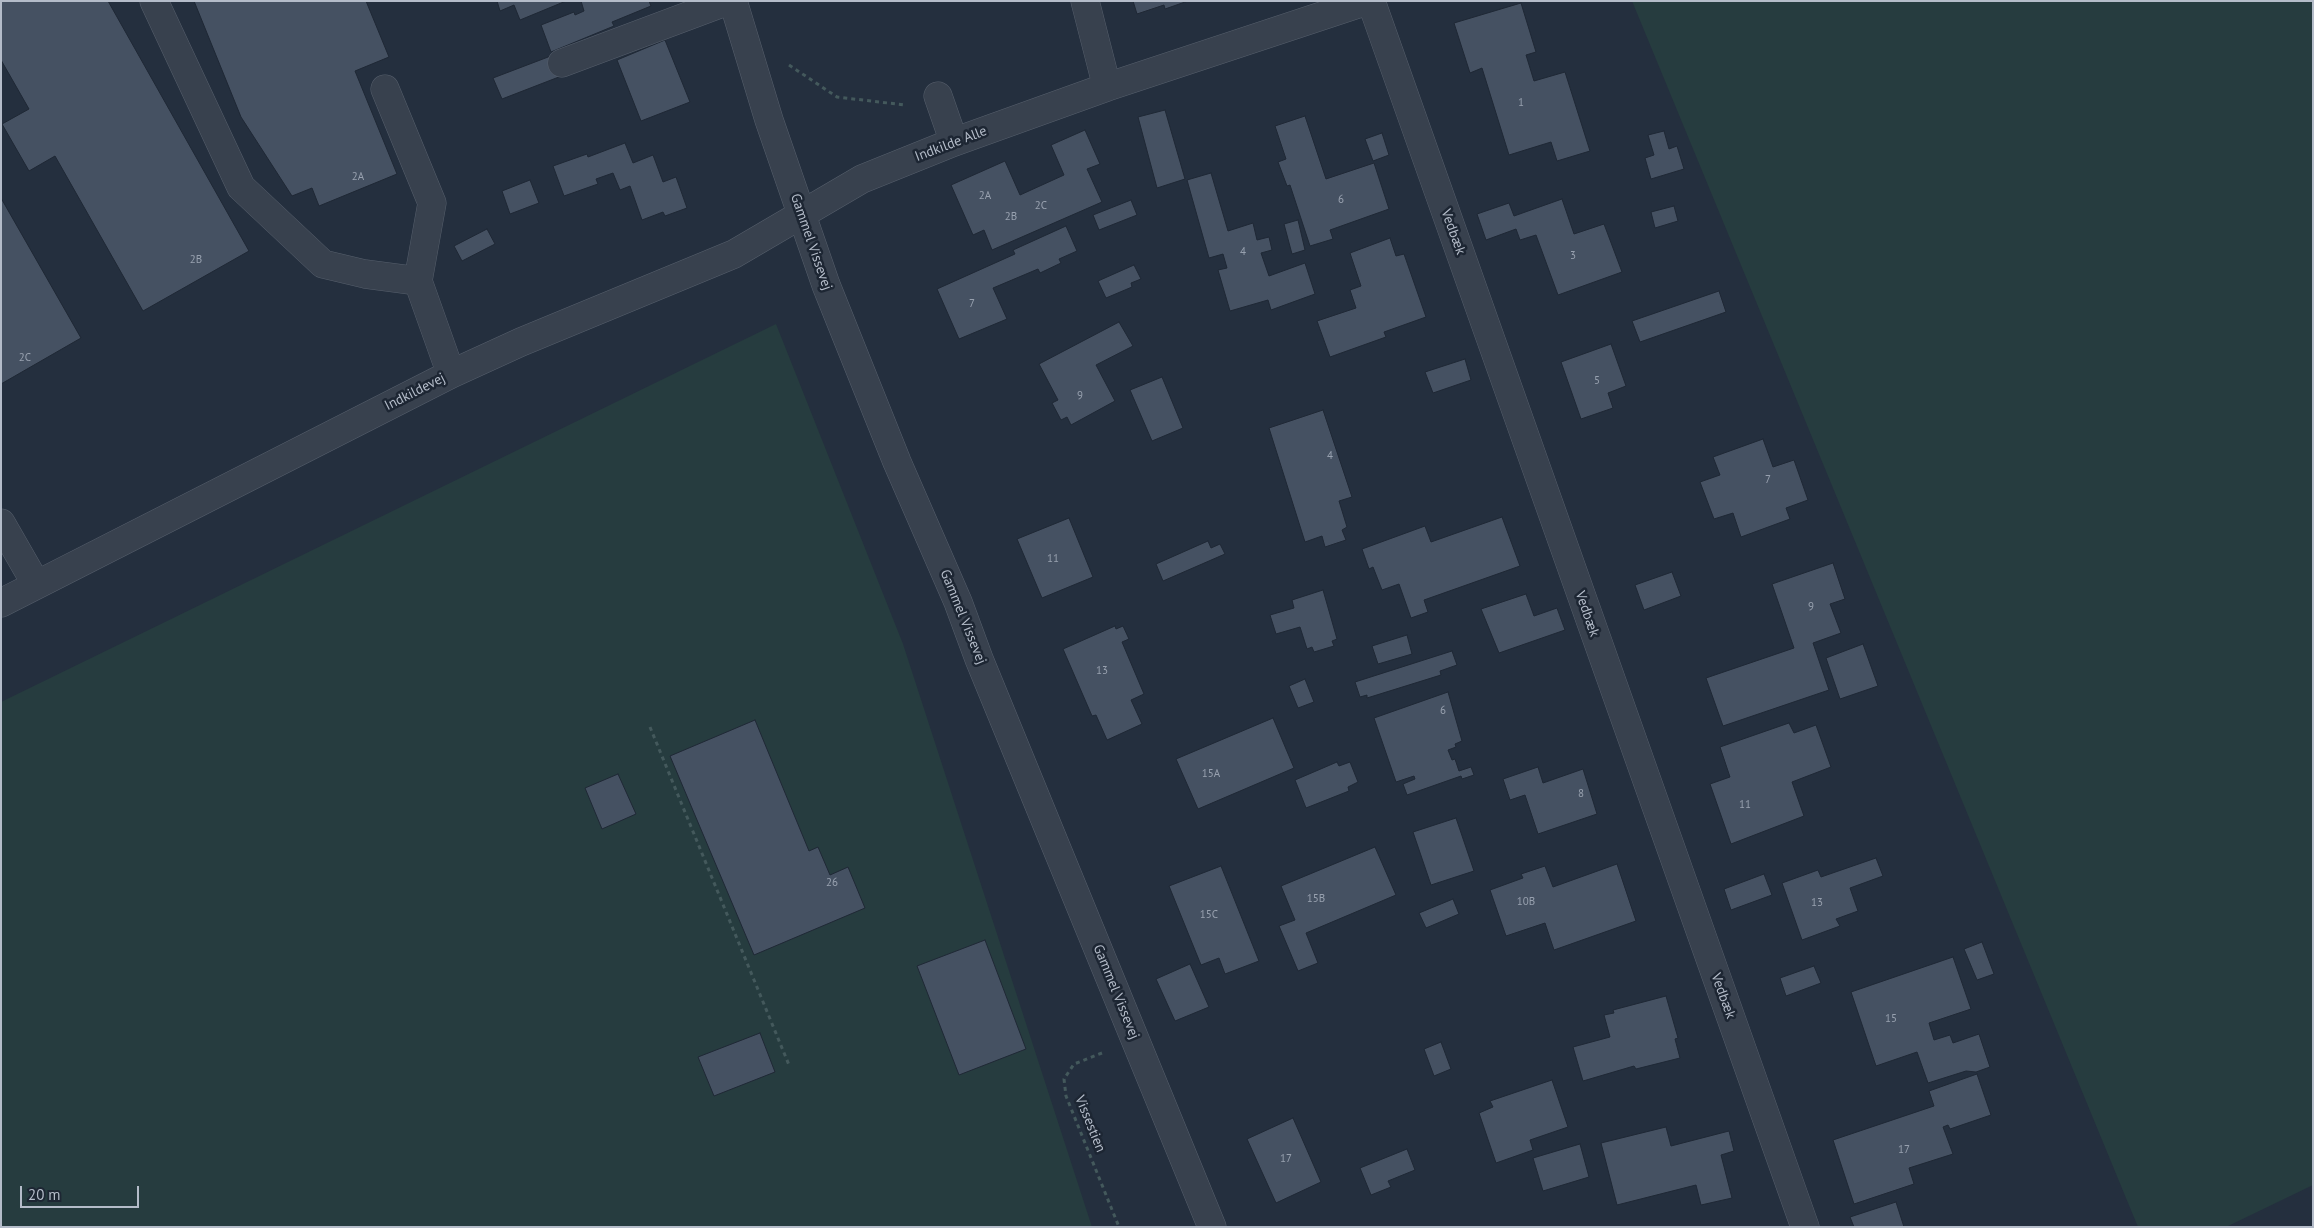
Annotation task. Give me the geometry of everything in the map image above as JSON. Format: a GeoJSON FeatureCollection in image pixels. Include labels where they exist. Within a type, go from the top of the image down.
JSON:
{"type":"FeatureCollection","features":[{"type":"Feature","properties":{"kind":"street"},"geometry":{"type":"LineString","coordinates":[[154,1],[241,187],[323,264],[365,274],[418,281]]}},
{"type":"Feature","properties":{"kind":"street"},"geometry":{"type":"LineString","coordinates":[[562,63],[728,1]]}},
{"type":"Feature","properties":{"kind":"street","name":"Gammel Vissevej"},"geometry":{"type":"LineString","coordinates":[[733,1],[769,120],[826,286],[857,365],[958,602],[1212,1227]]}},
{"type":"Feature","properties":{"kind":"street"},"geometry":{"type":"LineString","coordinates":[[1085,1],[1107,87]]}},
{"type":"Feature","properties":{"kind":"street","name":"Indkilde Alle"},"geometry":{"type":"LineString","coordinates":[[801,214],[862,179],[954,142],[1107,87],[1369,1]]}},
{"type":"Feature","properties":{"kind":"street","name":"Vedbæk"},"geometry":{"type":"LineString","coordinates":[[1369,1],[1805,1227]]}},
{"type":"Feature","properties":{"kind":"street"},"geometry":{"type":"LineString","coordinates":[[385,89],[432,203],[418,281],[451,374]]}},
{"type":"Feature","properties":{"kind":"street"},"geometry":{"type":"LineString","coordinates":[[941,105],[954,142]]}},
{"type":"Feature","properties":{"kind":"street","name":"Indkildevej"},"geometry":{"type":"LineString","coordinates":[[1,603],[451,374],[521,342],[734,254],[801,214]]}},
{"type":"Feature","properties":{"kind":"street"},"geometry":{"type":"LineString","coordinates":[[1,523],[36,584]]}},
{"type":"Feature","properties":{"kind":"path"},"geometry":{"type":"LineString","coordinates":[[788,65],[837,97],[911,105],[941,105]]}},
{"type":"Feature","properties":{"kind":"path"},"geometry":{"type":"LineString","coordinates":[[650,727],[789,1065]]}},
{"type":"Feature","properties":{"kind":"path","name":"Vissestien"},"geometry":{"type":"LineString","coordinates":[[1119,1227],[1066,1096],[1064,1079],[1074,1064],[1136,1040]]}},
{"type":"Feature","properties":{"kind":"green space"},"geometry":{"type":"Polygon","coordinates":[[[1632,1],[2313,1],[2313,1185],[2226,1227],[2138,1227],[1632,1]]]}},
{"type":"Feature","properties":{"kind":"green space"},"geometry":{"type":"Polygon","coordinates":[[[776,324],[903,644],[1092,1227],[1,1227],[1,702],[776,324]]]}},
{"type":"Feature","properties":{"kind":"building"},"geometry":{"type":"Polygon","coordinates":[[[1,1],[108,1],[249,251],[143,311],[55,156],[29,171],[2,124],[29,109],[1,60],[1,1]]]}},
{"type":"Feature","properties":{"kind":"building"},"geometry":{"type":"Polygon","coordinates":[[[194,1],[366,1],[389,57],[355,71],[397,174],[319,206],[312,188],[292,196],[241,117],[194,1]]]}},
{"type":"Feature","properties":{"kind":"building"},"geometry":{"type":"Polygon","coordinates":[[[497,1],[566,1],[520,20],[514,5],[500,11],[497,1]]]}},
{"type":"Feature","properties":{"kind":"building"},"geometry":{"type":"Polygon","coordinates":[[[581,1],[649,1],[651,6],[612,22],[614,26],[551,52],[541,25],[574,12],[575,15],[584,11],[581,1]]]}},
{"type":"Feature","properties":{"kind":"building"},"geometry":{"type":"Polygon","coordinates":[[[1133,1],[1188,1],[1165,9],[1164,5],[1137,14],[1133,1]]]}},
{"type":"Feature","properties":{"kind":"building"},"geometry":{"type":"Polygon","coordinates":[[[1521,3],[1536,52],[1526,55],[1534,81],[1565,72],[1590,151],[1557,161],[1551,142],[1509,155],[1482,68],[1470,73],[1454,23],[1521,3]]]}},
{"type":"Feature","properties":{"kind":"building"},"geometry":{"type":"Polygon","coordinates":[[[665,40],[690,102],[641,121],[617,60],[665,40]]]}},
{"type":"Feature","properties":{"kind":"building"},"geometry":{"type":"Polygon","coordinates":[[[556,54],[564,75],[502,99],[493,78],[556,54]]]}},
{"type":"Feature","properties":{"kind":"building"},"geometry":{"type":"Polygon","coordinates":[[[1165,110],[1185,179],[1157,188],[1138,117],[1165,110]]]}},
{"type":"Feature","properties":{"kind":"building"},"geometry":{"type":"Polygon","coordinates":[[[1305,116],[1326,179],[1374,163],[1389,209],[1330,230],[1333,239],[1310,246],[1290,185],[1287,186],[1278,162],[1286,159],[1275,126],[1305,116]]]}},
{"type":"Feature","properties":{"kind":"building"},"geometry":{"type":"Polygon","coordinates":[[[1085,130],[1100,164],[1087,169],[1102,202],[992,250],[984,230],[973,235],[951,185],[1005,161],[1020,195],[1064,175],[1051,145],[1085,130]]]}},
{"type":"Feature","properties":{"kind":"building"},"geometry":{"type":"Polygon","coordinates":[[[1664,131],[1669,149],[1677,146],[1684,169],[1651,179],[1645,158],[1654,155],[1648,135],[1664,131]]]}},
{"type":"Feature","properties":{"kind":"building"},"geometry":{"type":"Polygon","coordinates":[[[1382,133],[1389,155],[1373,161],[1365,139],[1382,133]]]}},
{"type":"Feature","properties":{"kind":"building"},"geometry":{"type":"Polygon","coordinates":[[[625,143],[633,163],[653,155],[663,182],[676,177],[687,208],[665,216],[663,212],[642,220],[630,186],[620,190],[613,173],[596,179],[598,184],[564,196],[553,166],[587,154],[588,157],[625,143]]]}},
{"type":"Feature","properties":{"kind":"building"},"geometry":{"type":"Polygon","coordinates":[[[1211,173],[1228,231],[1253,223],[1257,240],[1269,237],[1272,250],[1261,253],[1269,276],[1305,263],[1315,294],[1271,310],[1268,300],[1230,311],[1218,270],[1227,268],[1223,254],[1209,258],[1187,180],[1211,173]]]}},
{"type":"Feature","properties":{"kind":"building"},"geometry":{"type":"Polygon","coordinates":[[[530,180],[539,203],[510,214],[502,191],[530,180]]]}},
{"type":"Feature","properties":{"kind":"building"},"geometry":{"type":"Polygon","coordinates":[[[1,198],[81,338],[1,384],[1,198]]]}},
{"type":"Feature","properties":{"kind":"building"},"geometry":{"type":"Polygon","coordinates":[[[1562,199],[1574,234],[1604,224],[1622,272],[1558,295],[1536,235],[1520,240],[1516,229],[1486,240],[1477,214],[1509,203],[1514,216],[1562,199]]]}},
{"type":"Feature","properties":{"kind":"building"},"geometry":{"type":"Polygon","coordinates":[[[1131,200],[1137,215],[1099,230],[1093,215],[1131,200]]]}},
{"type":"Feature","properties":{"kind":"building"},"geometry":{"type":"Polygon","coordinates":[[[1674,206],[1678,221],[1655,228],[1651,212],[1674,206]]]}},
{"type":"Feature","properties":{"kind":"building"},"geometry":{"type":"Polygon","coordinates":[[[1298,220],[1305,250],[1292,254],[1284,224],[1298,220]]]}},
{"type":"Feature","properties":{"kind":"building"},"geometry":{"type":"Polygon","coordinates":[[[1066,226],[1077,251],[1059,259],[1061,263],[1040,273],[1038,269],[993,288],[1007,319],[959,339],[937,289],[1015,254],[1013,250],[1066,226]]]}},
{"type":"Feature","properties":{"kind":"building"},"geometry":{"type":"Polygon","coordinates":[[[487,229],[495,244],[462,261],[454,246],[487,229]]]}},
{"type":"Feature","properties":{"kind":"building"},"geometry":{"type":"Polygon","coordinates":[[[1390,238],[1396,256],[1404,254],[1426,317],[1384,332],[1386,337],[1330,357],[1317,321],[1356,308],[1350,290],[1361,286],[1350,253],[1390,238]]]}},
{"type":"Feature","properties":{"kind":"building"},"geometry":{"type":"Polygon","coordinates":[[[1134,265],[1141,279],[1131,283],[1132,287],[1106,298],[1098,281],[1134,265]]]}},
{"type":"Feature","properties":{"kind":"building"},"geometry":{"type":"Polygon","coordinates":[[[1719,291],[1726,312],[1640,342],[1632,321],[1719,291]]]}},
{"type":"Feature","properties":{"kind":"building"},"geometry":{"type":"Polygon","coordinates":[[[1119,322],[1133,346],[1096,365],[1115,401],[1071,425],[1067,417],[1061,420],[1052,403],[1058,400],[1039,364],[1119,322]]]}},
{"type":"Feature","properties":{"kind":"building"},"geometry":{"type":"Polygon","coordinates":[[[1611,344],[1626,386],[1608,393],[1613,408],[1581,419],[1561,362],[1611,344]]]}},
{"type":"Feature","properties":{"kind":"building"},"geometry":{"type":"Polygon","coordinates":[[[1465,359],[1471,380],[1433,393],[1425,372],[1465,359]]]}},
{"type":"Feature","properties":{"kind":"building"},"geometry":{"type":"Polygon","coordinates":[[[1162,377],[1183,428],[1152,441],[1130,390],[1162,377]]]}},
{"type":"Feature","properties":{"kind":"building"},"geometry":{"type":"Polygon","coordinates":[[[1323,410],[1352,497],[1339,501],[1347,527],[1342,530],[1346,540],[1325,547],[1322,536],[1305,542],[1269,428],[1323,410]]]}},
{"type":"Feature","properties":{"kind":"building"},"geometry":{"type":"Polygon","coordinates":[[[1763,439],[1773,467],[1794,460],[1808,500],[1786,508],[1790,519],[1741,537],[1733,513],[1714,519],[1700,482],[1720,475],[1713,457],[1763,439]]]}},
{"type":"Feature","properties":{"kind":"building"},"geometry":{"type":"Polygon","coordinates":[[[1502,517],[1520,566],[1424,600],[1428,612],[1411,618],[1399,584],[1382,590],[1373,567],[1369,569],[1362,549],[1425,526],[1431,542],[1502,517]]]}},
{"type":"Feature","properties":{"kind":"building"},"geometry":{"type":"Polygon","coordinates":[[[1069,518],[1093,577],[1042,598],[1017,539],[1069,518]]]}},
{"type":"Feature","properties":{"kind":"building"},"geometry":{"type":"Polygon","coordinates":[[[1208,541],[1211,548],[1220,544],[1225,554],[1163,581],[1156,564],[1208,541]]]}},
{"type":"Feature","properties":{"kind":"building"},"geometry":{"type":"Polygon","coordinates":[[[1833,563],[1845,599],[1830,604],[1841,633],[1813,643],[1829,690],[1723,726],[1706,678],[1794,648],[1772,584],[1833,563]]]}},
{"type":"Feature","properties":{"kind":"building"},"geometry":{"type":"Polygon","coordinates":[[[1672,572],[1681,596],[1644,610],[1635,585],[1672,572]]]}},
{"type":"Feature","properties":{"kind":"building"},"geometry":{"type":"Polygon","coordinates":[[[1323,590],[1337,639],[1332,641],[1334,646],[1314,652],[1312,647],[1307,649],[1300,627],[1276,634],[1270,615],[1294,608],[1292,600],[1323,590]]]}},
{"type":"Feature","properties":{"kind":"building"},"geometry":{"type":"Polygon","coordinates":[[[1526,594],[1534,616],[1557,608],[1565,630],[1499,653],[1481,609],[1526,594]]]}},
{"type":"Feature","properties":{"kind":"building"},"geometry":{"type":"Polygon","coordinates":[[[1115,626],[1116,629],[1123,626],[1129,639],[1122,642],[1144,694],[1131,700],[1142,724],[1107,740],[1096,715],[1092,716],[1063,649],[1115,626]]]}},
{"type":"Feature","properties":{"kind":"building"},"geometry":{"type":"Polygon","coordinates":[[[1407,635],[1412,654],[1378,664],[1372,646],[1407,635]]]}},
{"type":"Feature","properties":{"kind":"building"},"geometry":{"type":"Polygon","coordinates":[[[1863,644],[1878,686],[1840,699],[1826,658],[1863,644]]]}},
{"type":"Feature","properties":{"kind":"building"},"geometry":{"type":"Polygon","coordinates":[[[1452,651],[1457,665],[1440,671],[1441,675],[1367,698],[1367,695],[1360,697],[1355,682],[1452,651]]]}},
{"type":"Feature","properties":{"kind":"building"},"geometry":{"type":"Polygon","coordinates":[[[1305,679],[1314,702],[1298,708],[1289,686],[1305,679]]]}},
{"type":"Feature","properties":{"kind":"building"},"geometry":{"type":"Polygon","coordinates":[[[1448,692],[1462,741],[1455,744],[1456,747],[1448,750],[1452,760],[1455,759],[1459,771],[1471,767],[1474,775],[1462,779],[1461,776],[1407,795],[1403,784],[1415,779],[1414,776],[1396,782],[1374,718],[1448,692]]]}},
{"type":"Feature","properties":{"kind":"building"},"geometry":{"type":"Polygon","coordinates":[[[1273,718],[1294,768],[1198,809],[1176,759],[1273,718]]]}},
{"type":"Feature","properties":{"kind":"building"},"geometry":{"type":"Polygon","coordinates":[[[755,720],[809,851],[818,847],[830,875],[848,867],[865,908],[754,955],[670,756],[755,720]]]}},
{"type":"Feature","properties":{"kind":"building"},"geometry":{"type":"Polygon","coordinates":[[[1789,723],[1794,733],[1816,725],[1831,767],[1792,782],[1804,816],[1731,844],[1710,784],[1730,777],[1720,747],[1789,723]]]}},
{"type":"Feature","properties":{"kind":"building"},"geometry":{"type":"Polygon","coordinates":[[[1337,762],[1339,766],[1350,762],[1358,782],[1348,787],[1349,791],[1306,808],[1295,780],[1337,762]]]}},
{"type":"Feature","properties":{"kind":"building"},"geometry":{"type":"Polygon","coordinates":[[[1538,767],[1543,783],[1583,769],[1597,814],[1538,834],[1525,795],[1510,800],[1503,779],[1538,767]]]}},
{"type":"Feature","properties":{"kind":"building"},"geometry":{"type":"Polygon","coordinates":[[[618,774],[636,814],[602,829],[585,788],[618,774]]]}},
{"type":"Feature","properties":{"kind":"building"},"geometry":{"type":"Polygon","coordinates":[[[1456,818],[1474,871],[1431,885],[1413,832],[1456,818]]]}},
{"type":"Feature","properties":{"kind":"building"},"geometry":{"type":"Polygon","coordinates":[[[1375,847],[1396,895],[1306,933],[1318,963],[1298,971],[1279,926],[1295,920],[1281,886],[1375,847]]]}},
{"type":"Feature","properties":{"kind":"building"},"geometry":{"type":"Polygon","coordinates":[[[1876,858],[1883,876],[1850,888],[1858,911],[1836,919],[1840,926],[1802,940],[1782,883],[1818,870],[1821,877],[1876,858]]]}},
{"type":"Feature","properties":{"kind":"building"},"geometry":{"type":"Polygon","coordinates":[[[1617,864],[1636,921],[1554,950],[1545,923],[1506,936],[1490,890],[1523,878],[1521,874],[1545,866],[1553,887],[1617,864]]]}},
{"type":"Feature","properties":{"kind":"building"},"geometry":{"type":"Polygon","coordinates":[[[1221,866],[1259,961],[1225,974],[1219,958],[1201,965],[1169,886],[1221,866]]]}},
{"type":"Feature","properties":{"kind":"building"},"geometry":{"type":"Polygon","coordinates":[[[1764,874],[1772,895],[1731,910],[1724,889],[1764,874]]]}},
{"type":"Feature","properties":{"kind":"building"},"geometry":{"type":"Polygon","coordinates":[[[1453,899],[1459,914],[1426,928],[1419,913],[1453,899]]]}},
{"type":"Feature","properties":{"kind":"building"},"geometry":{"type":"Polygon","coordinates":[[[985,940],[1026,1049],[959,1075],[917,966],[985,940]]]}},
{"type":"Feature","properties":{"kind":"building"},"geometry":{"type":"Polygon","coordinates":[[[1982,942],[1994,974],[1977,980],[1964,949],[1982,942]]]}},
{"type":"Feature","properties":{"kind":"building"},"geometry":{"type":"Polygon","coordinates":[[[1953,957],[1971,1009],[1929,1023],[1934,1040],[1950,1035],[1953,1043],[1979,1034],[1990,1067],[1976,1072],[1966,1071],[1928,1083],[1917,1052],[1876,1066],[1851,992],[1953,957]]]}},
{"type":"Feature","properties":{"kind":"building"},"geometry":{"type":"Polygon","coordinates":[[[1190,964],[1209,1007],[1175,1021],[1156,979],[1190,964]]]}},
{"type":"Feature","properties":{"kind":"building"},"geometry":{"type":"Polygon","coordinates":[[[1814,966],[1821,983],[1786,996],[1780,978],[1814,966]]]}},
{"type":"Feature","properties":{"kind":"building"},"geometry":{"type":"Polygon","coordinates":[[[1666,996],[1678,1038],[1675,1039],[1680,1058],[1636,1069],[1634,1066],[1583,1081],[1573,1047],[1610,1037],[1604,1015],[1614,1013],[1613,1010],[1666,996]]]}},
{"type":"Feature","properties":{"kind":"building"},"geometry":{"type":"Polygon","coordinates":[[[760,1033],[775,1072],[714,1096],[698,1057],[760,1033]]]}},
{"type":"Feature","properties":{"kind":"building"},"geometry":{"type":"Polygon","coordinates":[[[1441,1042],[1451,1069],[1434,1076],[1424,1049],[1441,1042]]]}},
{"type":"Feature","properties":{"kind":"building"},"geometry":{"type":"Polygon","coordinates":[[[1977,1074],[1991,1115],[1950,1129],[1948,1125],[1943,1127],[1953,1154],[1909,1168],[1914,1184],[1854,1204],[1833,1140],[1934,1106],[1929,1091],[1977,1074]]]}},
{"type":"Feature","properties":{"kind":"building"},"geometry":{"type":"Polygon","coordinates":[[[1552,1080],[1568,1127],[1530,1140],[1533,1150],[1496,1163],[1479,1113],[1493,1107],[1490,1101],[1552,1080]]]}},
{"type":"Feature","properties":{"kind":"building"},"geometry":{"type":"Polygon","coordinates":[[[1293,1118],[1321,1182],[1276,1203],[1247,1139],[1293,1118]]]}},
{"type":"Feature","properties":{"kind":"building"},"geometry":{"type":"Polygon","coordinates":[[[1666,1127],[1671,1146],[1729,1131],[1734,1151],[1721,1155],[1732,1198],[1701,1205],[1696,1185],[1617,1205],[1601,1143],[1666,1127]]]}},
{"type":"Feature","properties":{"kind":"building"},"geometry":{"type":"Polygon","coordinates":[[[1580,1144],[1589,1177],[1543,1191],[1533,1158],[1580,1144]]]}},
{"type":"Feature","properties":{"kind":"building"},"geometry":{"type":"Polygon","coordinates":[[[1407,1149],[1415,1170],[1388,1181],[1391,1187],[1371,1195],[1360,1168],[1407,1149]]]}},
{"type":"Feature","properties":{"kind":"building"},"geometry":{"type":"Polygon","coordinates":[[[1896,1202],[1904,1227],[1854,1227],[1850,1217],[1896,1202]]]}}]}
